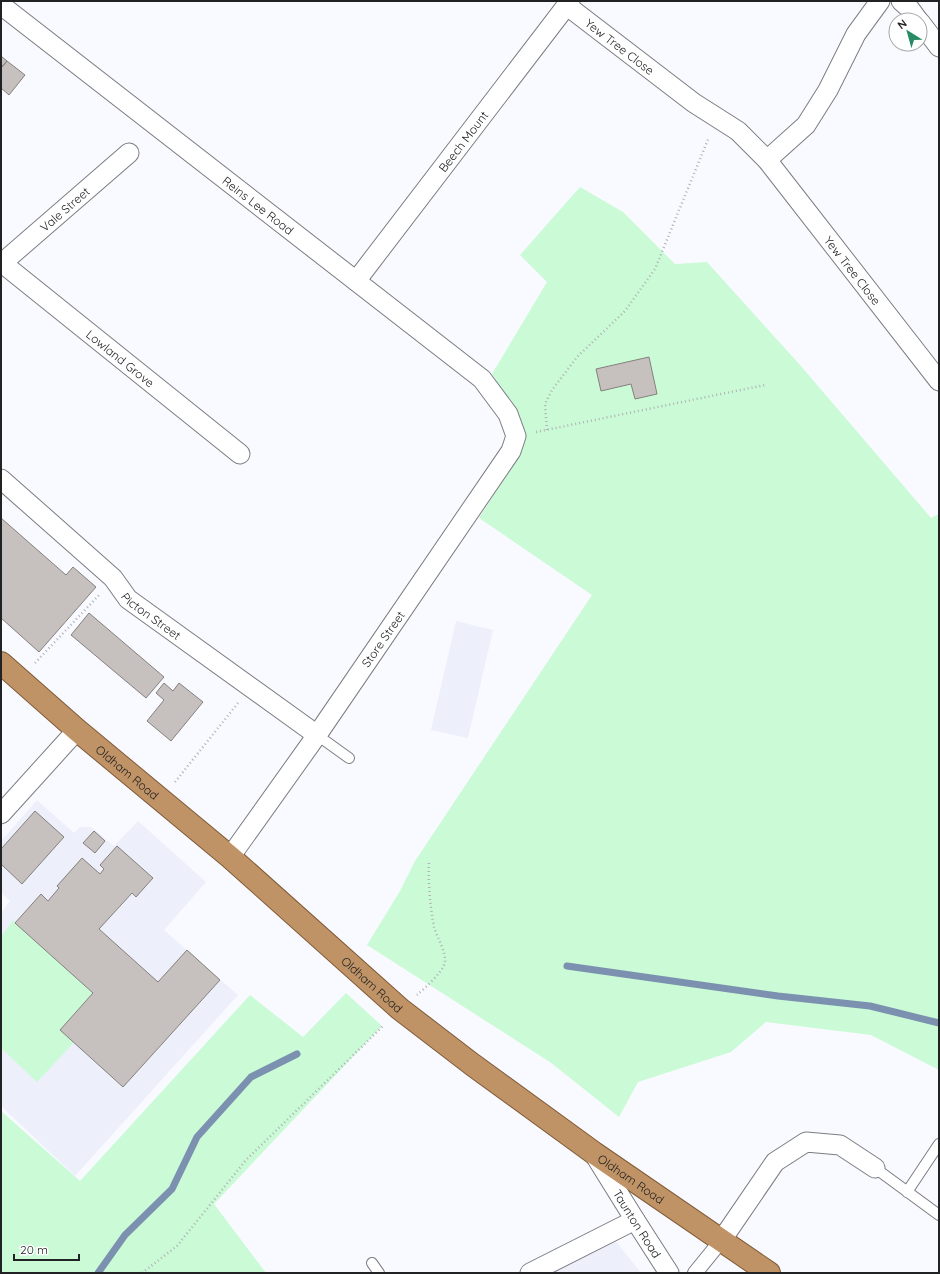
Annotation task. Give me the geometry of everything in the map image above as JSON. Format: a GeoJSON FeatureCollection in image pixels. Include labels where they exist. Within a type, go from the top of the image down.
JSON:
{"type":"FeatureCollection","features":[{"type":"Feature","properties":{"kind":"highway","name":"Oldham Road"},"geometry":{"type":"LineString","coordinates":[[1,663],[77,730],[230,857],[400,1009],[473,1065],[594,1153],[769,1273]]}},
{"type":"Feature","properties":{"kind":"street"},"geometry":{"type":"LineString","coordinates":[[767,160],[806,125],[828,90],[856,34],[880,1]]}},
{"type":"Feature","properties":{"kind":"street","name":"Yew Tree Close"},"geometry":{"type":"LineString","coordinates":[[568,3],[694,103],[738,131],[767,160],[939,381]]}},
{"type":"Feature","properties":{"kind":"street","name":"Beech Mount"},"geometry":{"type":"LineString","coordinates":[[356,281],[568,3]]}},
{"type":"Feature","properties":{"kind":"street","name":"Reins Lee Road"},"geometry":{"type":"LineString","coordinates":[[1,4],[482,379],[508,414],[516,436]]}},
{"type":"Feature","properties":{"kind":"street"},"geometry":{"type":"LineString","coordinates":[[914,11],[939,47]]}},
{"type":"Feature","properties":{"kind":"street","name":"Vale Street"},"geometry":{"type":"LineString","coordinates":[[1,264],[129,153]]}},
{"type":"Feature","properties":{"kind":"street","name":"Lowland Grove"},"geometry":{"type":"LineString","coordinates":[[1,264],[240,454]]}},
{"type":"Feature","properties":{"kind":"street","name":"Store Street"},"geometry":{"type":"LineString","coordinates":[[230,857],[317,734],[511,452],[516,436]]}},
{"type":"Feature","properties":{"kind":"street","name":"Picton Street"},"geometry":{"type":"LineString","coordinates":[[1,479],[113,578],[128,599],[317,734]]}},
{"type":"Feature","properties":{"kind":"street"},"geometry":{"type":"LineString","coordinates":[[1,814],[77,730]]}},
{"type":"Feature","properties":{"kind":"street"},"geometry":{"type":"LineString","coordinates":[[695,1273],[721,1241],[775,1162],[806,1142],[840,1145],[875,1168]]}},
{"type":"Feature","properties":{"kind":"street","name":"Taunton Road"},"geometry":{"type":"LineString","coordinates":[[594,1153],[669,1273]]}},
{"type":"Feature","properties":{"kind":"street"},"geometry":{"type":"LineString","coordinates":[[530,1273],[635,1220]]}},
{"type":"Feature","properties":{"kind":"lane"},"geometry":{"type":"LineString","coordinates":[[317,734],[349,758]]}},
{"type":"Feature","properties":{"kind":"lane"},"geometry":{"type":"LineString","coordinates":[[907,1192],[939,1144]]}},
{"type":"Feature","properties":{"kind":"lane"},"geometry":{"type":"LineString","coordinates":[[875,1168],[939,1215]]}},
{"type":"Feature","properties":{"kind":"lane"},"geometry":{"type":"LineString","coordinates":[[372,1263],[379,1273]]}},
{"type":"Feature","properties":{"kind":"path"},"geometry":{"type":"LineString","coordinates":[[547,430],[545,404],[552,390],[577,357],[625,311],[655,270],[717,117]]}},
{"type":"Feature","properties":{"kind":"path"},"geometry":{"type":"LineString","coordinates":[[516,436],[765,385]]}},
{"type":"Feature","properties":{"kind":"path"},"geometry":{"type":"LineString","coordinates":[[20,680],[113,578]]}},
{"type":"Feature","properties":{"kind":"path"},"geometry":{"type":"LineString","coordinates":[[160,799],[251,688]]}},
{"type":"Feature","properties":{"kind":"path"},"geometry":{"type":"LineString","coordinates":[[142,1273],[177,1246],[246,1160],[400,1009],[431,983],[445,963],[444,954],[435,930],[433,919],[428,886],[429,860]]}},
{"type":"Feature","properties":{"kind":"shaded area"},"geometry":{"type":"Polygon","coordinates":[[[456,621],[493,630],[468,738],[431,730],[456,621]]]}},
{"type":"Feature","properties":{"kind":"shaded area"},"geometry":{"type":"Polygon","coordinates":[[[37,800],[74,833],[80,827],[91,827],[114,846],[138,821],[206,882],[164,930],[238,995],[75,1176],[1,1106],[1,913],[10,901],[1,893],[1,841],[37,800]]]}},
{"type":"Feature","properties":{"kind":"shaded area"},"geometry":{"type":"Polygon","coordinates":[[[614,1239],[641,1273],[546,1273],[614,1239]]]}},
{"type":"Feature","properties":{"kind":"green space"},"geometry":{"type":"Polygon","coordinates":[[[580,187],[623,212],[675,264],[707,262],[800,365],[931,518],[939,514],[939,1070],[871,1035],[766,1022],[731,1052],[638,1082],[619,1117],[550,1062],[367,945],[400,891],[415,861],[592,595],[479,518],[518,456],[516,410],[492,374],[547,282],[520,255],[580,187]]]}},
{"type":"Feature","properties":{"kind":"green space"},"geometry":{"type":"Polygon","coordinates":[[[13,920],[93,993],[62,1032],[76,1040],[37,1082],[1,1048],[1,937],[13,920]]]}},
{"type":"Feature","properties":{"kind":"green space"},"geometry":{"type":"Polygon","coordinates":[[[346,993],[382,1026],[214,1204],[266,1273],[1,1273],[1,1111],[80,1181],[250,995],[303,1037],[346,993]]]}},
{"type":"Feature","properties":{"kind":"building"},"geometry":{"type":"Polygon","coordinates":[[[1,56],[7,61],[1,68],[1,56]]]}},
{"type":"Feature","properties":{"kind":"building"},"geometry":{"type":"Polygon","coordinates":[[[7,61],[25,75],[9,95],[1,88],[1,68],[7,61]]]}},
{"type":"Feature","properties":{"kind":"building"},"geometry":{"type":"Polygon","coordinates":[[[649,357],[657,394],[635,399],[631,384],[601,391],[596,369],[649,357]]]}},
{"type":"Feature","properties":{"kind":"building"},"geometry":{"type":"Polygon","coordinates":[[[1,518],[66,575],[73,567],[96,587],[39,652],[1,618],[1,518]]]}},
{"type":"Feature","properties":{"kind":"building"},"geometry":{"type":"Polygon","coordinates":[[[89,613],[164,677],[146,698],[71,635],[89,613]]]}},
{"type":"Feature","properties":{"kind":"building"},"geometry":{"type":"Polygon","coordinates":[[[164,683],[173,691],[179,683],[203,702],[171,741],[147,721],[164,700],[156,693],[164,683]]]}},
{"type":"Feature","properties":{"kind":"building"},"geometry":{"type":"Polygon","coordinates":[[[35,811],[64,837],[22,884],[1,864],[1,849],[35,811]]]}},
{"type":"Feature","properties":{"kind":"building"},"geometry":{"type":"Polygon","coordinates":[[[94,831],[105,841],[95,853],[83,843],[94,831]]]}},
{"type":"Feature","properties":{"kind":"building"},"geometry":{"type":"Polygon","coordinates":[[[117,846],[153,878],[136,897],[132,893],[99,929],[158,982],[187,950],[220,980],[123,1087],[60,1030],[93,993],[15,923],[41,894],[48,901],[59,888],[57,886],[82,858],[100,874],[104,869],[100,865],[117,846]]]}},
{"type":"Feature","properties":{"kind":"waterway"},"geometry":{"type":"LineString","coordinates":[[567,966],[778,996],[870,1006],[939,1023]]}},
{"type":"Feature","properties":{"kind":"waterway"},"geometry":{"type":"LineString","coordinates":[[98,1273],[125,1235],[172,1189],[197,1137],[251,1077],[297,1054]]}}]}
